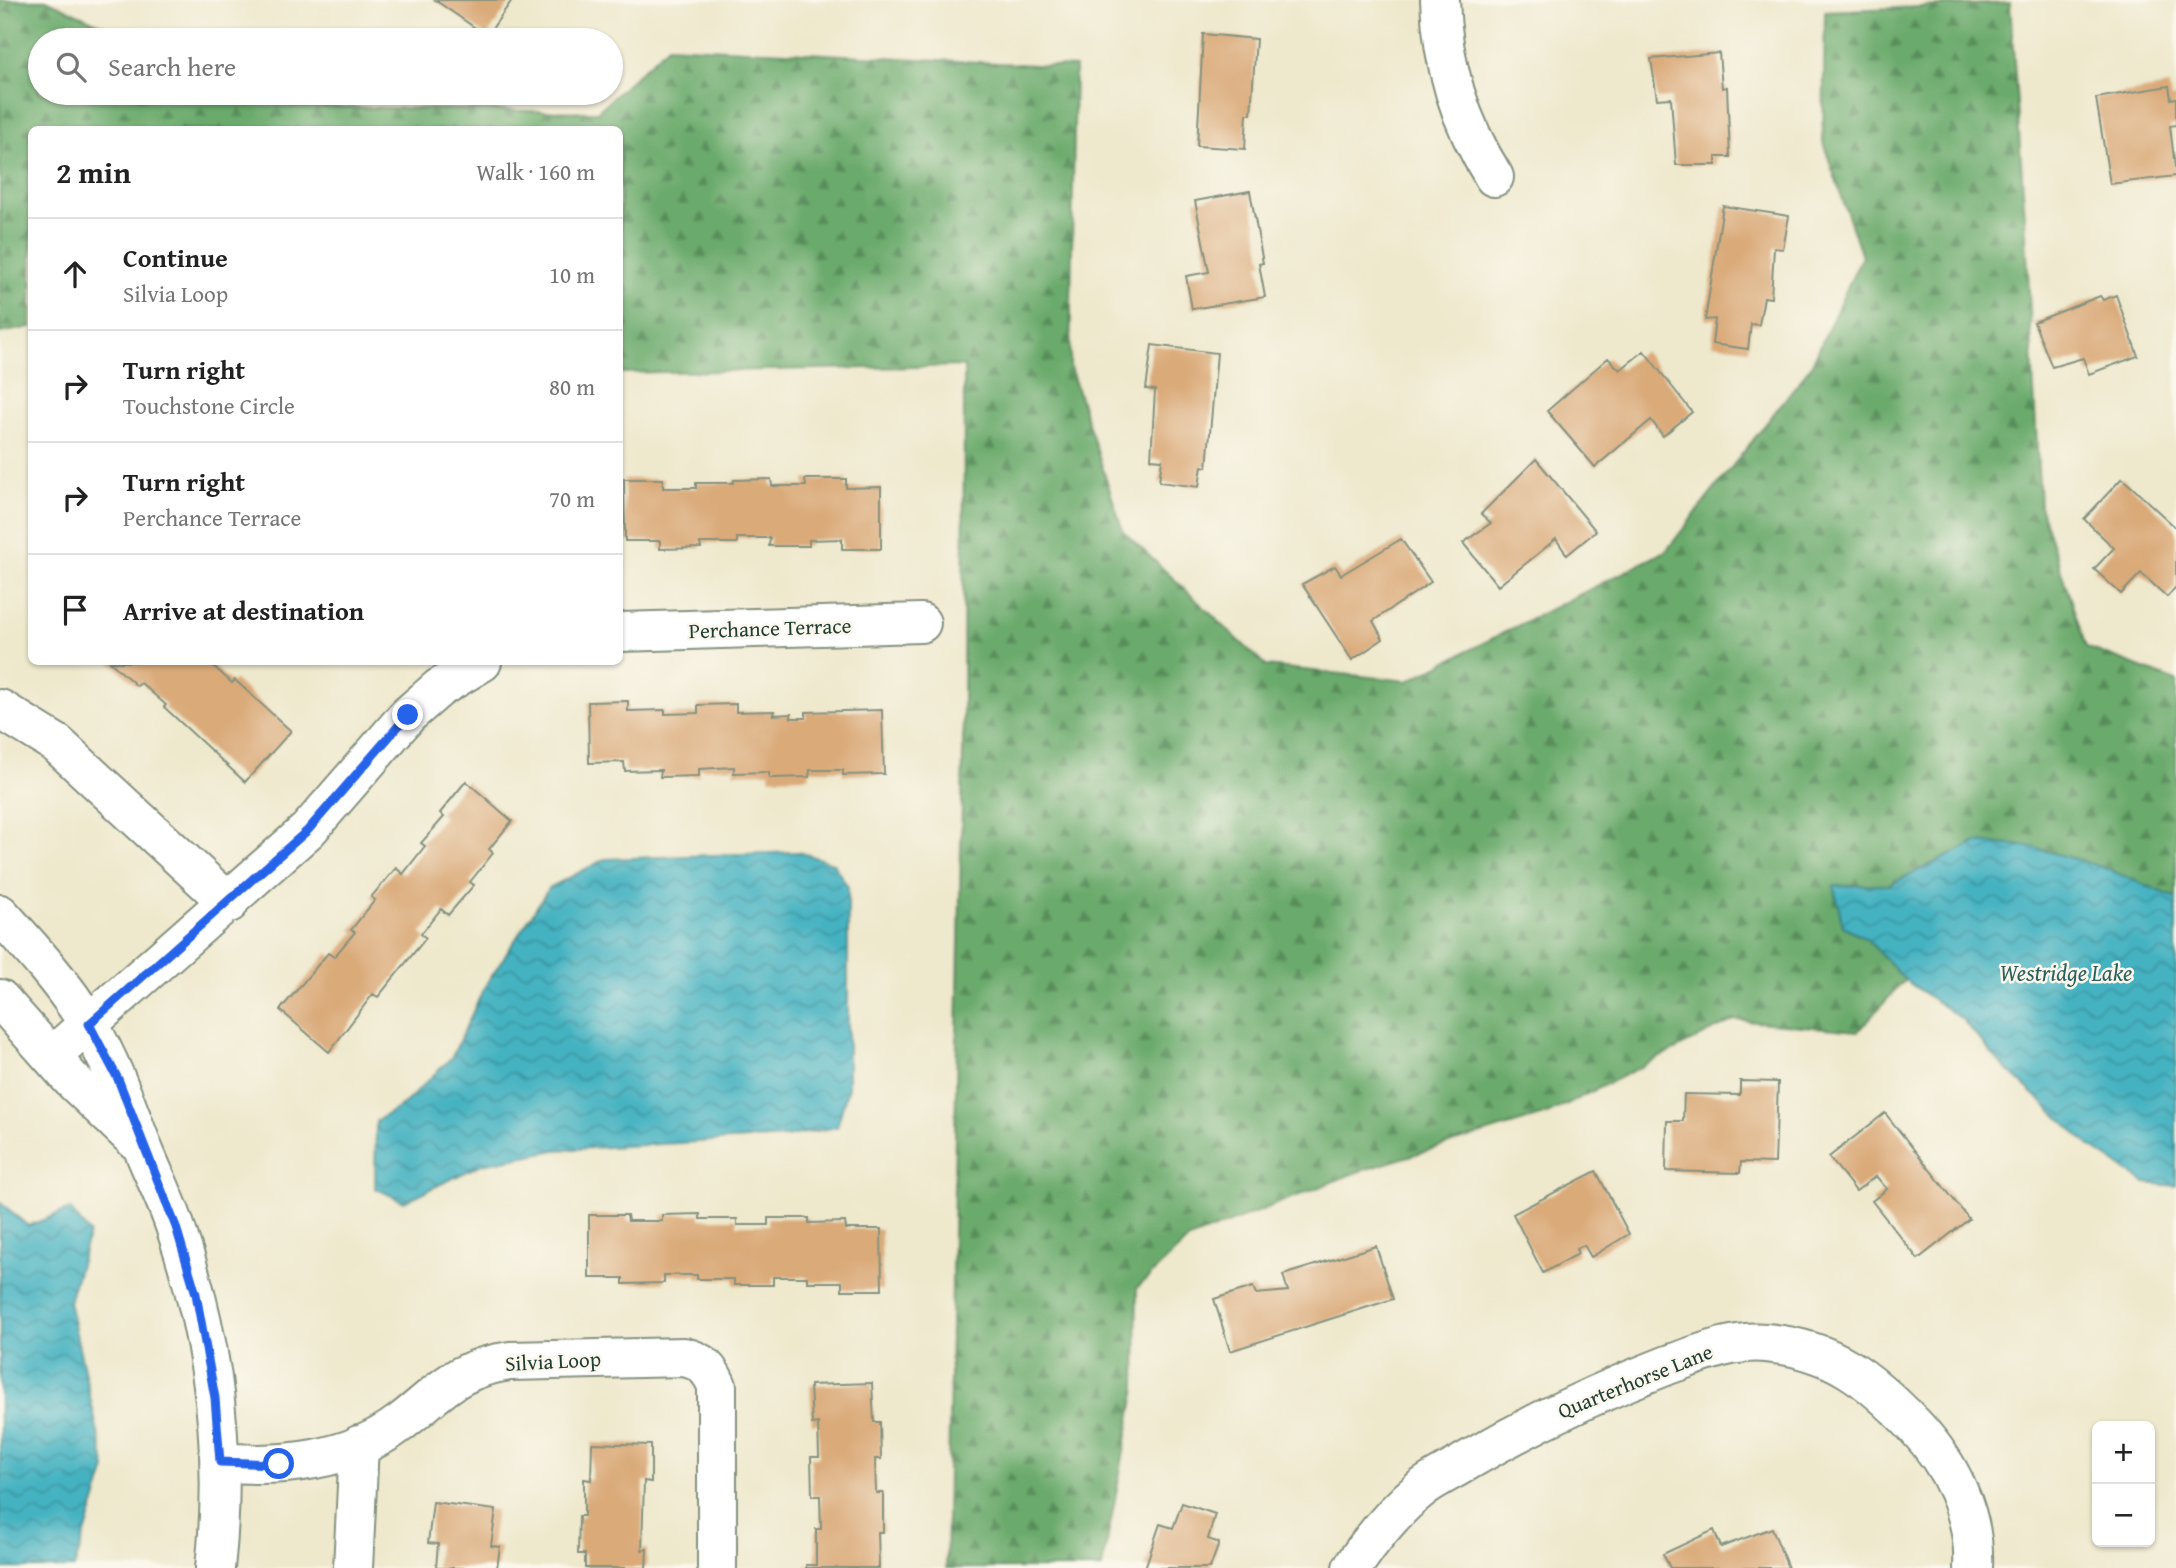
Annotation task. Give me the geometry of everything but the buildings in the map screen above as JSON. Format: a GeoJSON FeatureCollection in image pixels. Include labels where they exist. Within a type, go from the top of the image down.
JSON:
{"type":"FeatureCollection","features":[{"type":"Feature","properties":{"kind":"street"},"geometry":{"type":"LineString","coordinates":[[1440,0],[1441,34],[1451,82],[1477,149],[1494,177]]}},
{"type":"Feature","properties":{"kind":"street","name":"Perchance Terrace"},"geometry":{"type":"LineString","coordinates":[[623,632],[921,623]]}},
{"type":"Feature","properties":{"kind":"street"},"geometry":{"type":"LineString","coordinates":[[52,1056],[229,903],[308,830],[408,715],[439,688],[477,665]]}},
{"type":"Feature","properties":{"kind":"street"},"geometry":{"type":"LineString","coordinates":[[0,709],[57,744],[229,903]]}},
{"type":"Feature","properties":{"kind":"street"},"geometry":{"type":"LineString","coordinates":[[0,914],[50,969],[89,1024],[118,1079],[142,1146],[176,1227],[196,1294],[215,1398],[220,1462],[215,1568]]}},
{"type":"Feature","properties":{"kind":"street"},"geometry":{"type":"LineString","coordinates":[[0,999],[71,1079],[142,1146]]}},
{"type":"Feature","properties":{"kind":"street","name":"Quarterhorse Lane"},"geometry":{"type":"LineString","coordinates":[[1352,1568],[1366,1547],[1424,1487],[1518,1431],[1618,1384],[1721,1346],[1763,1342],[1804,1348],[1843,1363],[1878,1387],[1931,1442],[1954,1479],[1969,1519],[1973,1568]]}},
{"type":"Feature","properties":{"kind":"street","name":"Silvia Loop"},"geometry":{"type":"LineString","coordinates":[[220,1462],[279,1464],[309,1460],[359,1445],[399,1424],[453,1379],[488,1365],[510,1361],[684,1357],[696,1359],[711,1371],[717,1385],[717,1568]]}},
{"type":"Feature","properties":{"kind":"street"},"geometry":{"type":"LineString","coordinates":[[353,1568],[359,1445]]}},
{"type":"Feature","properties":{"kind":"green space"},"geometry":{"type":"Polygon","coordinates":[[[0,0],[46,0],[109,28],[28,28],[28,105],[281,105],[597,112],[605,105],[623,105],[623,88],[668,46],[1075,67],[1070,367],[1123,531],[1266,666],[1408,681],[1666,551],[1811,366],[1862,256],[1823,142],[1825,11],[2010,3],[2026,233],[2040,506],[2086,647],[2176,681],[2176,898],[2102,867],[2032,847],[1977,842],[1888,885],[1834,886],[1843,926],[1866,938],[1905,980],[1858,1031],[1734,1020],[1547,1114],[1357,1172],[1189,1239],[1137,1288],[1136,1388],[1102,1568],[946,1568],[963,751],[964,366],[623,373],[623,126],[28,126],[28,328],[0,333],[0,0]]]}},
{"type":"Feature","properties":{"kind":"water","name":"Westridge Lake"},"geometry":{"type":"Polygon","coordinates":[[[1977,842],[2032,847],[2102,867],[2176,898],[2176,1186],[2145,1183],[2090,1146],[2000,1063],[1963,1020],[1905,980],[1866,938],[1843,926],[1834,886],[1889,885],[1977,842]]]}},
{"type":"Feature","properties":{"kind":"water"},"geometry":{"type":"Polygon","coordinates":[[[799,852],[833,863],[848,887],[848,1088],[837,1127],[785,1137],[556,1150],[482,1164],[404,1202],[375,1188],[376,1121],[403,1105],[452,1057],[484,988],[549,888],[605,859],[799,852]]]}},
{"type":"Feature","properties":{"kind":"water"},"geometry":{"type":"Polygon","coordinates":[[[0,1202],[28,1226],[70,1209],[89,1233],[69,1302],[106,1469],[74,1568],[0,1568],[0,1202]]]}},
{"type":"Feature","properties":{"kind":"route"},"geometry":{"type":"LineString","coordinates":[[279,1464],[220,1462],[215,1398],[196,1294],[176,1227],[142,1146],[118,1079],[89,1024],[229,903],[308,830],[408,715]]}}]}
